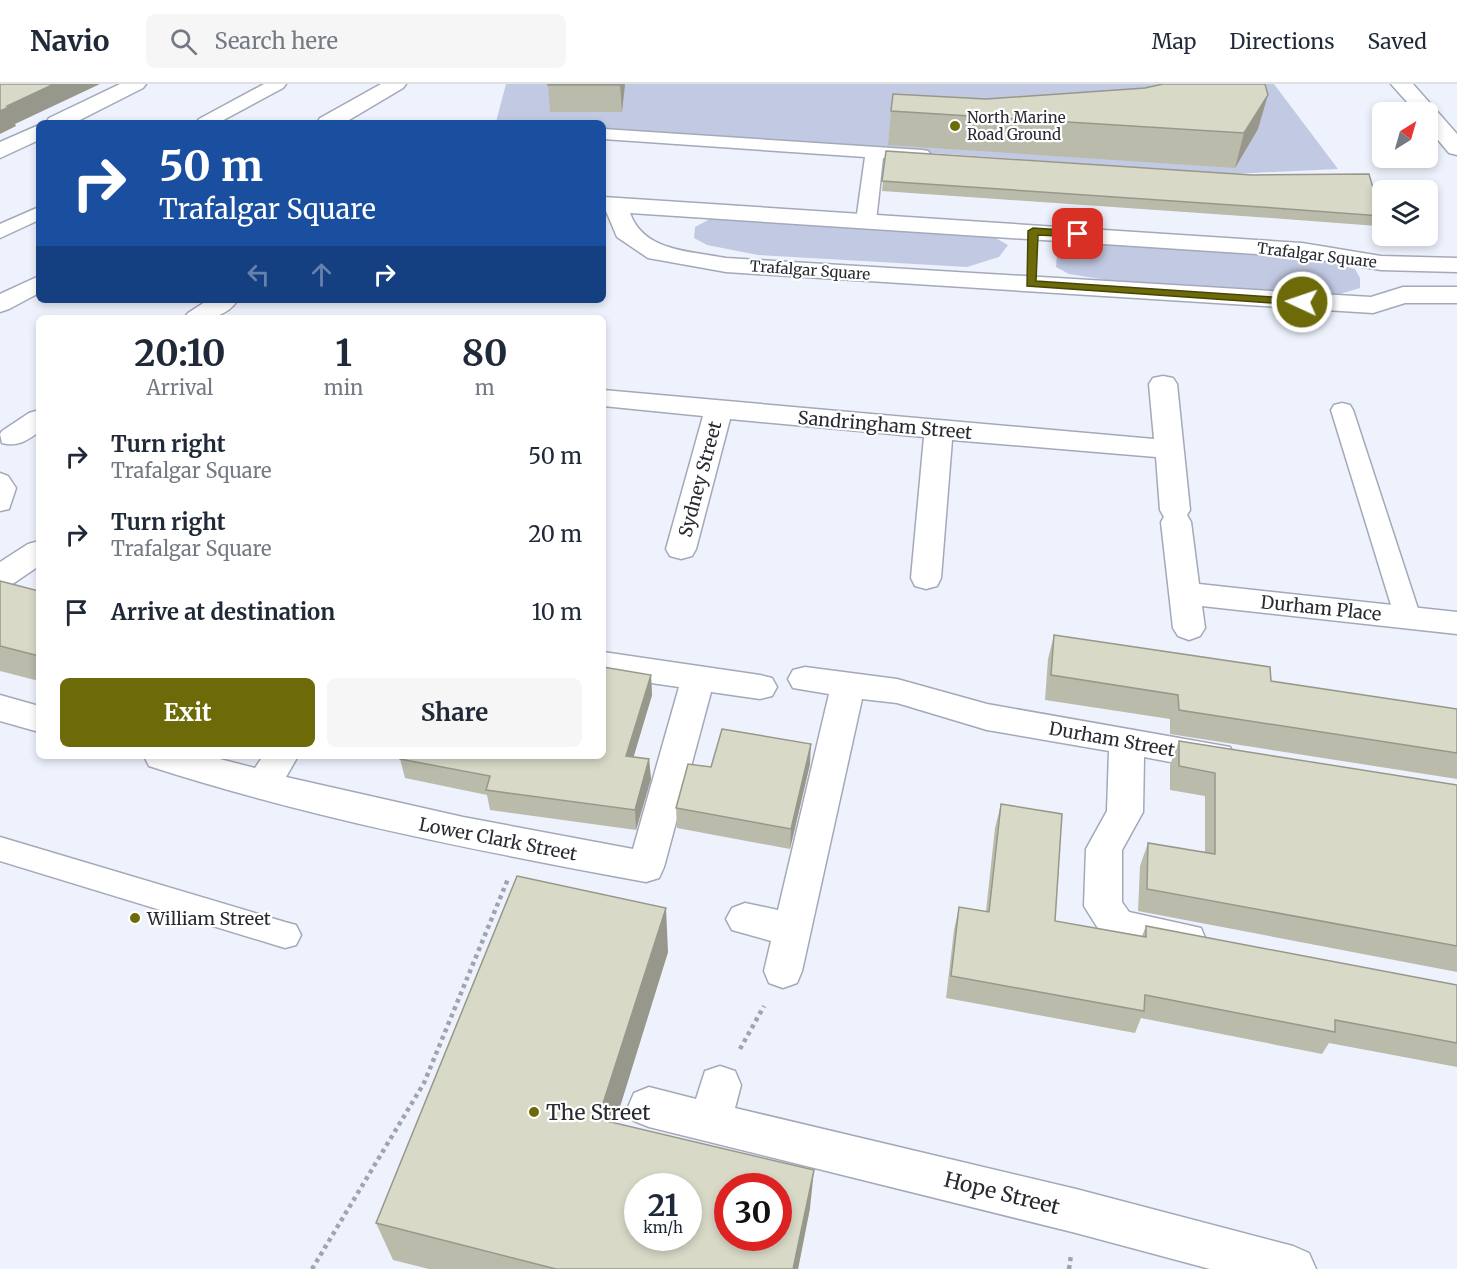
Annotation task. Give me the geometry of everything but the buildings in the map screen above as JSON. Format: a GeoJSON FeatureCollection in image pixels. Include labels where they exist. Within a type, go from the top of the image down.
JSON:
{"type":"FeatureCollection","features":[{"type":"Feature","properties":{"kind":"street"},"geometry":{"type":"LineString","coordinates":[[63,120],[136,84]]}},
{"type":"Feature","properties":{"kind":"street"},"geometry":{"type":"LineString","coordinates":[[333,120],[396,84]]}},
{"type":"Feature","properties":{"kind":"street"},"geometry":{"type":"LineString","coordinates":[[1401,84],[1417,102]]}},
{"type":"Feature","properties":{"kind":"street"},"geometry":{"type":"LineString","coordinates":[[1438,126],[1457,148]]}},
{"type":"Feature","properties":{"kind":"street"},"geometry":{"type":"LineString","coordinates":[[0,151],[36,133]]}},
{"type":"Feature","properties":{"kind":"street","name":"Trafalgar Square"},"geometry":{"type":"LineString","coordinates":[[609,204],[866,221],[1032,257],[1373,305],[1403,295],[1457,295]]}},
{"type":"Feature","properties":{"kind":"street","name":"Trafalgar Square"},"geometry":{"type":"LineString","coordinates":[[609,204],[625,232],[657,253],[726,265],[1302,250],[1357,261],[1457,265]]}},
{"type":"Feature","properties":{"kind":"street"},"geometry":{"type":"LineString","coordinates":[[0,304],[36,285]]}},
{"type":"Feature","properties":{"kind":"street"},"geometry":{"type":"LineString","coordinates":[[1163,384],[1168,449],[1189,628]]}},
{"type":"Feature","properties":{"kind":"street","name":"Sandringham Street"},"geometry":{"type":"LineString","coordinates":[[606,398],[1168,449]]}},
{"type":"Feature","properties":{"kind":"street","name":"Sydney Street"},"geometry":{"type":"LineString","coordinates":[[681,549],[719,408]]}},
{"type":"Feature","properties":{"kind":"street"},"geometry":{"type":"LineString","coordinates":[[12,437],[36,421]]}},
{"type":"Feature","properties":{"kind":"street"},"geometry":{"type":"LineString","coordinates":[[926,578],[939,430]]}},
{"type":"Feature","properties":{"kind":"street"},"geometry":{"type":"LineString","coordinates":[[0,577],[36,553]]}},
{"type":"Feature","properties":{"kind":"street","name":"Durham Place"},"geometry":{"type":"LineString","coordinates":[[1185,593],[1457,623]]}},
{"type":"Feature","properties":{"kind":"street"},"geometry":{"type":"LineString","coordinates":[[606,664],[760,687]]}},
{"type":"Feature","properties":{"kind":"street","name":"Lower Clark Street"},"geometry":{"type":"LineString","coordinates":[[171,759],[262,786],[436,828],[646,867],[698,678]]}},
{"type":"Feature","properties":{"kind":"street","name":"Durham Street"},"geometry":{"type":"LineString","coordinates":[[805,679],[897,692],[987,717],[1127,743],[1245,761]]}},
{"type":"Feature","properties":{"kind":"street"},"geometry":{"type":"LineString","coordinates":[[783,971],[848,686]]}},
{"type":"Feature","properties":{"kind":"street"},"geometry":{"type":"LineString","coordinates":[[0,708],[36,718]]}},
{"type":"Feature","properties":{"kind":"street"},"geometry":{"type":"LineString","coordinates":[[1127,743],[1125,812],[1104,849],[1103,906],[1118,926],[1223,946]]}},
{"type":"Feature","properties":{"kind":"street"},"geometry":{"type":"LineString","coordinates":[[262,786],[279,759]]}},
{"type":"Feature","properties":{"kind":"street"},"geometry":{"type":"LineString","coordinates":[[745,919],[793,930]]}},
{"type":"Feature","properties":{"kind":"street","name":"Hope Street"},"geometry":{"type":"LineString","coordinates":[[649,1107],[715,1103],[1076,1211],[1293,1269]]}},
{"type":"Feature","properties":{"kind":"lane"},"geometry":{"type":"LineString","coordinates":[[210,120],[277,84]]}},
{"type":"Feature","properties":{"kind":"lane"},"geometry":{"type":"LineString","coordinates":[[606,134],[941,156]]}},
{"type":"Feature","properties":{"kind":"lane"},"geometry":{"type":"LineString","coordinates":[[866,221],[874,152]]}},
{"type":"Feature","properties":{"kind":"lane"},"geometry":{"type":"LineString","coordinates":[[0,232],[36,214]]}},
{"type":"Feature","properties":{"kind":"lane"},"geometry":{"type":"LineString","coordinates":[[1342,410],[1408,618]]}},
{"type":"Feature","properties":{"kind":"lane"},"geometry":{"type":"LineString","coordinates":[[0,481],[4,488],[0,503]]}},
{"type":"Feature","properties":{"kind":"lane"},"geometry":{"type":"LineString","coordinates":[[0,849],[285,935]]}},
{"type":"Feature","properties":{"kind":"path"},"geometry":{"type":"LineString","coordinates":[[1387,246],[1393,264]]}},
{"type":"Feature","properties":{"kind":"path"},"geometry":{"type":"LineString","coordinates":[[312,1269],[424,1083],[522,845]]}},
{"type":"Feature","properties":{"kind":"path"},"geometry":{"type":"LineString","coordinates":[[715,1103],[783,971]]}},
{"type":"Feature","properties":{"kind":"shaded area","name":"North Marine Road Ground"},"geometry":{"type":"Polygon","coordinates":[[[506,84],[1274,84],[1338,169],[1232,174],[606,130],[606,120],[497,120],[506,84]]]}},
{"type":"Feature","properties":{"kind":"shaded area"},"geometry":{"type":"Polygon","coordinates":[[[710,219],[950,231],[992,236],[1008,245],[999,257],[967,267],[758,255],[707,245],[694,238],[695,227],[710,219]]]}},
{"type":"Feature","properties":{"kind":"shaded area"},"geometry":{"type":"Polygon","coordinates":[[[1077,243],[1303,256],[1355,269],[1360,278],[1360,288],[1340,294],[1107,280],[1069,274],[1056,267],[1057,254],[1077,243]]]}},
{"type":"Feature","properties":{"kind":"place","name":"North Marine Road Ground"},"geometry":{"type":"Point","coordinates":[955,126]}},
{"type":"Feature","properties":{"kind":"place","name":"William Street"},"geometry":{"type":"Point","coordinates":[135,918]}},
{"type":"Feature","properties":{"kind":"place","name":"The Street"},"geometry":{"type":"Point","coordinates":[534,1112]}},
{"type":"Feature","properties":{"kind":"route"},"geometry":{"type":"LineString","coordinates":[[1078,234],[1033,231],[1030,284],[1302,302]]}}]}
